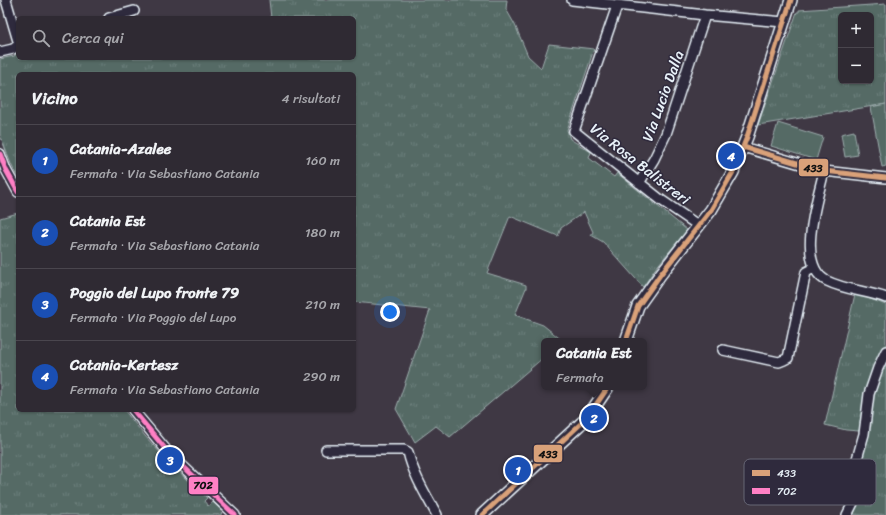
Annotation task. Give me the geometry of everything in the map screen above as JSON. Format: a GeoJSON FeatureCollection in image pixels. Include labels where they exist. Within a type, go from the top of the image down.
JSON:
{"type":"FeatureCollection","features":[{"type":"Feature","properties":{"kind":"main road"},"geometry":{"type":"LineString","coordinates":[[627,338],[638,306],[660,275],[711,210],[733,172],[743,147],[791,0]]}},
{"type":"Feature","properties":{"kind":"main road"},"geometry":{"type":"LineString","coordinates":[[482,515],[587,418],[606,390]]}},
{"type":"Feature","properties":{"kind":"street"},"geometry":{"type":"LineString","coordinates":[[6,0],[16,34]]}},
{"type":"Feature","properties":{"kind":"street"},"geometry":{"type":"LineString","coordinates":[[572,0],[617,6],[632,4],[705,15],[784,22]]}},
{"type":"Feature","properties":{"kind":"street","name":"Via Rosa Balistreri"},"geometry":{"type":"LineString","coordinates":[[617,6],[574,131],[639,183],[699,226]]}},
{"type":"Feature","properties":{"kind":"street"},"geometry":{"type":"LineString","coordinates":[[116,16],[134,11]]}},
{"type":"Feature","properties":{"kind":"street","name":"Via Lucio Dalla"},"geometry":{"type":"LineString","coordinates":[[639,183],[654,159],[666,134],[705,15]]}},
{"type":"Feature","properties":{"kind":"street"},"geometry":{"type":"LineString","coordinates":[[0,52],[13,49],[16,47]]}},
{"type":"Feature","properties":{"kind":"street"},"geometry":{"type":"LineString","coordinates":[[743,147],[824,171],[886,178]]}},
{"type":"Feature","properties":{"kind":"street"},"geometry":{"type":"LineString","coordinates":[[0,154],[6,170],[16,188]]}},
{"type":"Feature","properties":{"kind":"street"},"geometry":{"type":"LineString","coordinates":[[824,171],[813,222],[810,246],[814,268],[818,274],[827,281],[840,286],[886,298]]}},
{"type":"Feature","properties":{"kind":"street"},"geometry":{"type":"LineString","coordinates":[[723,350],[779,362],[788,358],[806,272],[814,268]]}},
{"type":"Feature","properties":{"kind":"street"},"geometry":{"type":"LineString","coordinates":[[856,459],[864,434],[870,394],[878,368],[886,351]]}},
{"type":"Feature","properties":{"kind":"street"},"geometry":{"type":"LineString","coordinates":[[135,412],[168,452],[235,515]]}},
{"type":"Feature","properties":{"kind":"street"},"geometry":{"type":"LineString","coordinates":[[326,450],[404,450],[408,452],[422,489],[437,515]]}},
{"type":"Feature","properties":{"kind":"street"},"geometry":{"type":"LineString","coordinates":[[847,515],[852,505]]}},
{"type":"Feature","properties":{"kind":"green space"},"geometry":{"type":"Polygon","coordinates":[[[269,0],[507,0],[506,9],[515,25],[528,56],[541,68],[549,44],[594,49],[567,130],[570,139],[591,152],[589,158],[614,177],[617,173],[687,230],[655,269],[643,287],[603,242],[591,235],[593,232],[584,212],[561,228],[558,236],[510,216],[487,273],[526,285],[515,315],[543,325],[559,338],[541,338],[541,360],[450,437],[436,426],[415,442],[396,409],[430,310],[356,302],[356,72],[16,72],[16,175],[0,135],[0,59],[16,54],[16,60],[356,60],[356,16],[271,16],[269,0]]]}},
{"type":"Feature","properties":{"kind":"green space"},"geometry":{"type":"Polygon","coordinates":[[[886,4],[886,104],[758,125],[797,12],[799,12],[799,10],[886,4]]]}},
{"type":"Feature","properties":{"kind":"green space"},"geometry":{"type":"Polygon","coordinates":[[[886,104],[886,166],[882,167],[871,107],[886,104]]]}},
{"type":"Feature","properties":{"kind":"green space"},"geometry":{"type":"Polygon","coordinates":[[[778,123],[823,137],[816,160],[771,146],[778,123]]]}},
{"type":"Feature","properties":{"kind":"green space"},"geometry":{"type":"Polygon","coordinates":[[[854,131],[858,155],[845,157],[841,134],[854,131]]]}},
{"type":"Feature","properties":{"kind":"green space"},"geometry":{"type":"Polygon","coordinates":[[[16,214],[16,412],[126,412],[163,456],[161,458],[165,462],[167,460],[207,498],[204,501],[208,506],[213,502],[222,511],[221,515],[0,515],[0,218],[16,214]]]}},
{"type":"Feature","properties":{"kind":"green space"},"geometry":{"type":"Polygon","coordinates":[[[855,294],[886,305],[886,344],[879,358],[859,431],[846,430],[825,425],[855,294]]]}},
{"type":"Feature","properties":{"kind":"green space"},"geometry":{"type":"Polygon","coordinates":[[[886,359],[886,515],[856,515],[854,514],[856,505],[876,505],[876,459],[861,459],[877,378],[886,359]]]}},
{"type":"Feature","properties":{"kind":"transit line","name":"433"},"geometry":{"type":"LineString","coordinates":[[627,338],[638,306],[660,275],[711,210],[733,172],[747,137],[791,0]]}},
{"type":"Feature","properties":{"kind":"transit line","name":"433"},"geometry":{"type":"LineString","coordinates":[[743,147],[824,171],[886,178]]}},
{"type":"Feature","properties":{"kind":"transit line","name":"702"},"geometry":{"type":"LineString","coordinates":[[0,154],[6,170],[16,188]]}},
{"type":"Feature","properties":{"kind":"transit line","name":"433"},"geometry":{"type":"LineString","coordinates":[[482,515],[587,418],[606,390]]}},
{"type":"Feature","properties":{"kind":"transit line","name":"702"},"geometry":{"type":"LineString","coordinates":[[135,412],[168,452],[235,515]]}},
{"type":"Feature","properties":{"kind":"place","name":"Catania-Kertesz"},"geometry":{"type":"Point","coordinates":[731,156]}},
{"type":"Feature","properties":{"kind":"place","name":"Catania Est"},"geometry":{"type":"Point","coordinates":[594,418]}},
{"type":"Feature","properties":{"kind":"place","name":"Poggio del Lupo fronte 79"},"geometry":{"type":"Point","coordinates":[170,460]}},
{"type":"Feature","properties":{"kind":"place","name":"Catania-Azalee"},"geometry":{"type":"Point","coordinates":[518,470]}}]}
